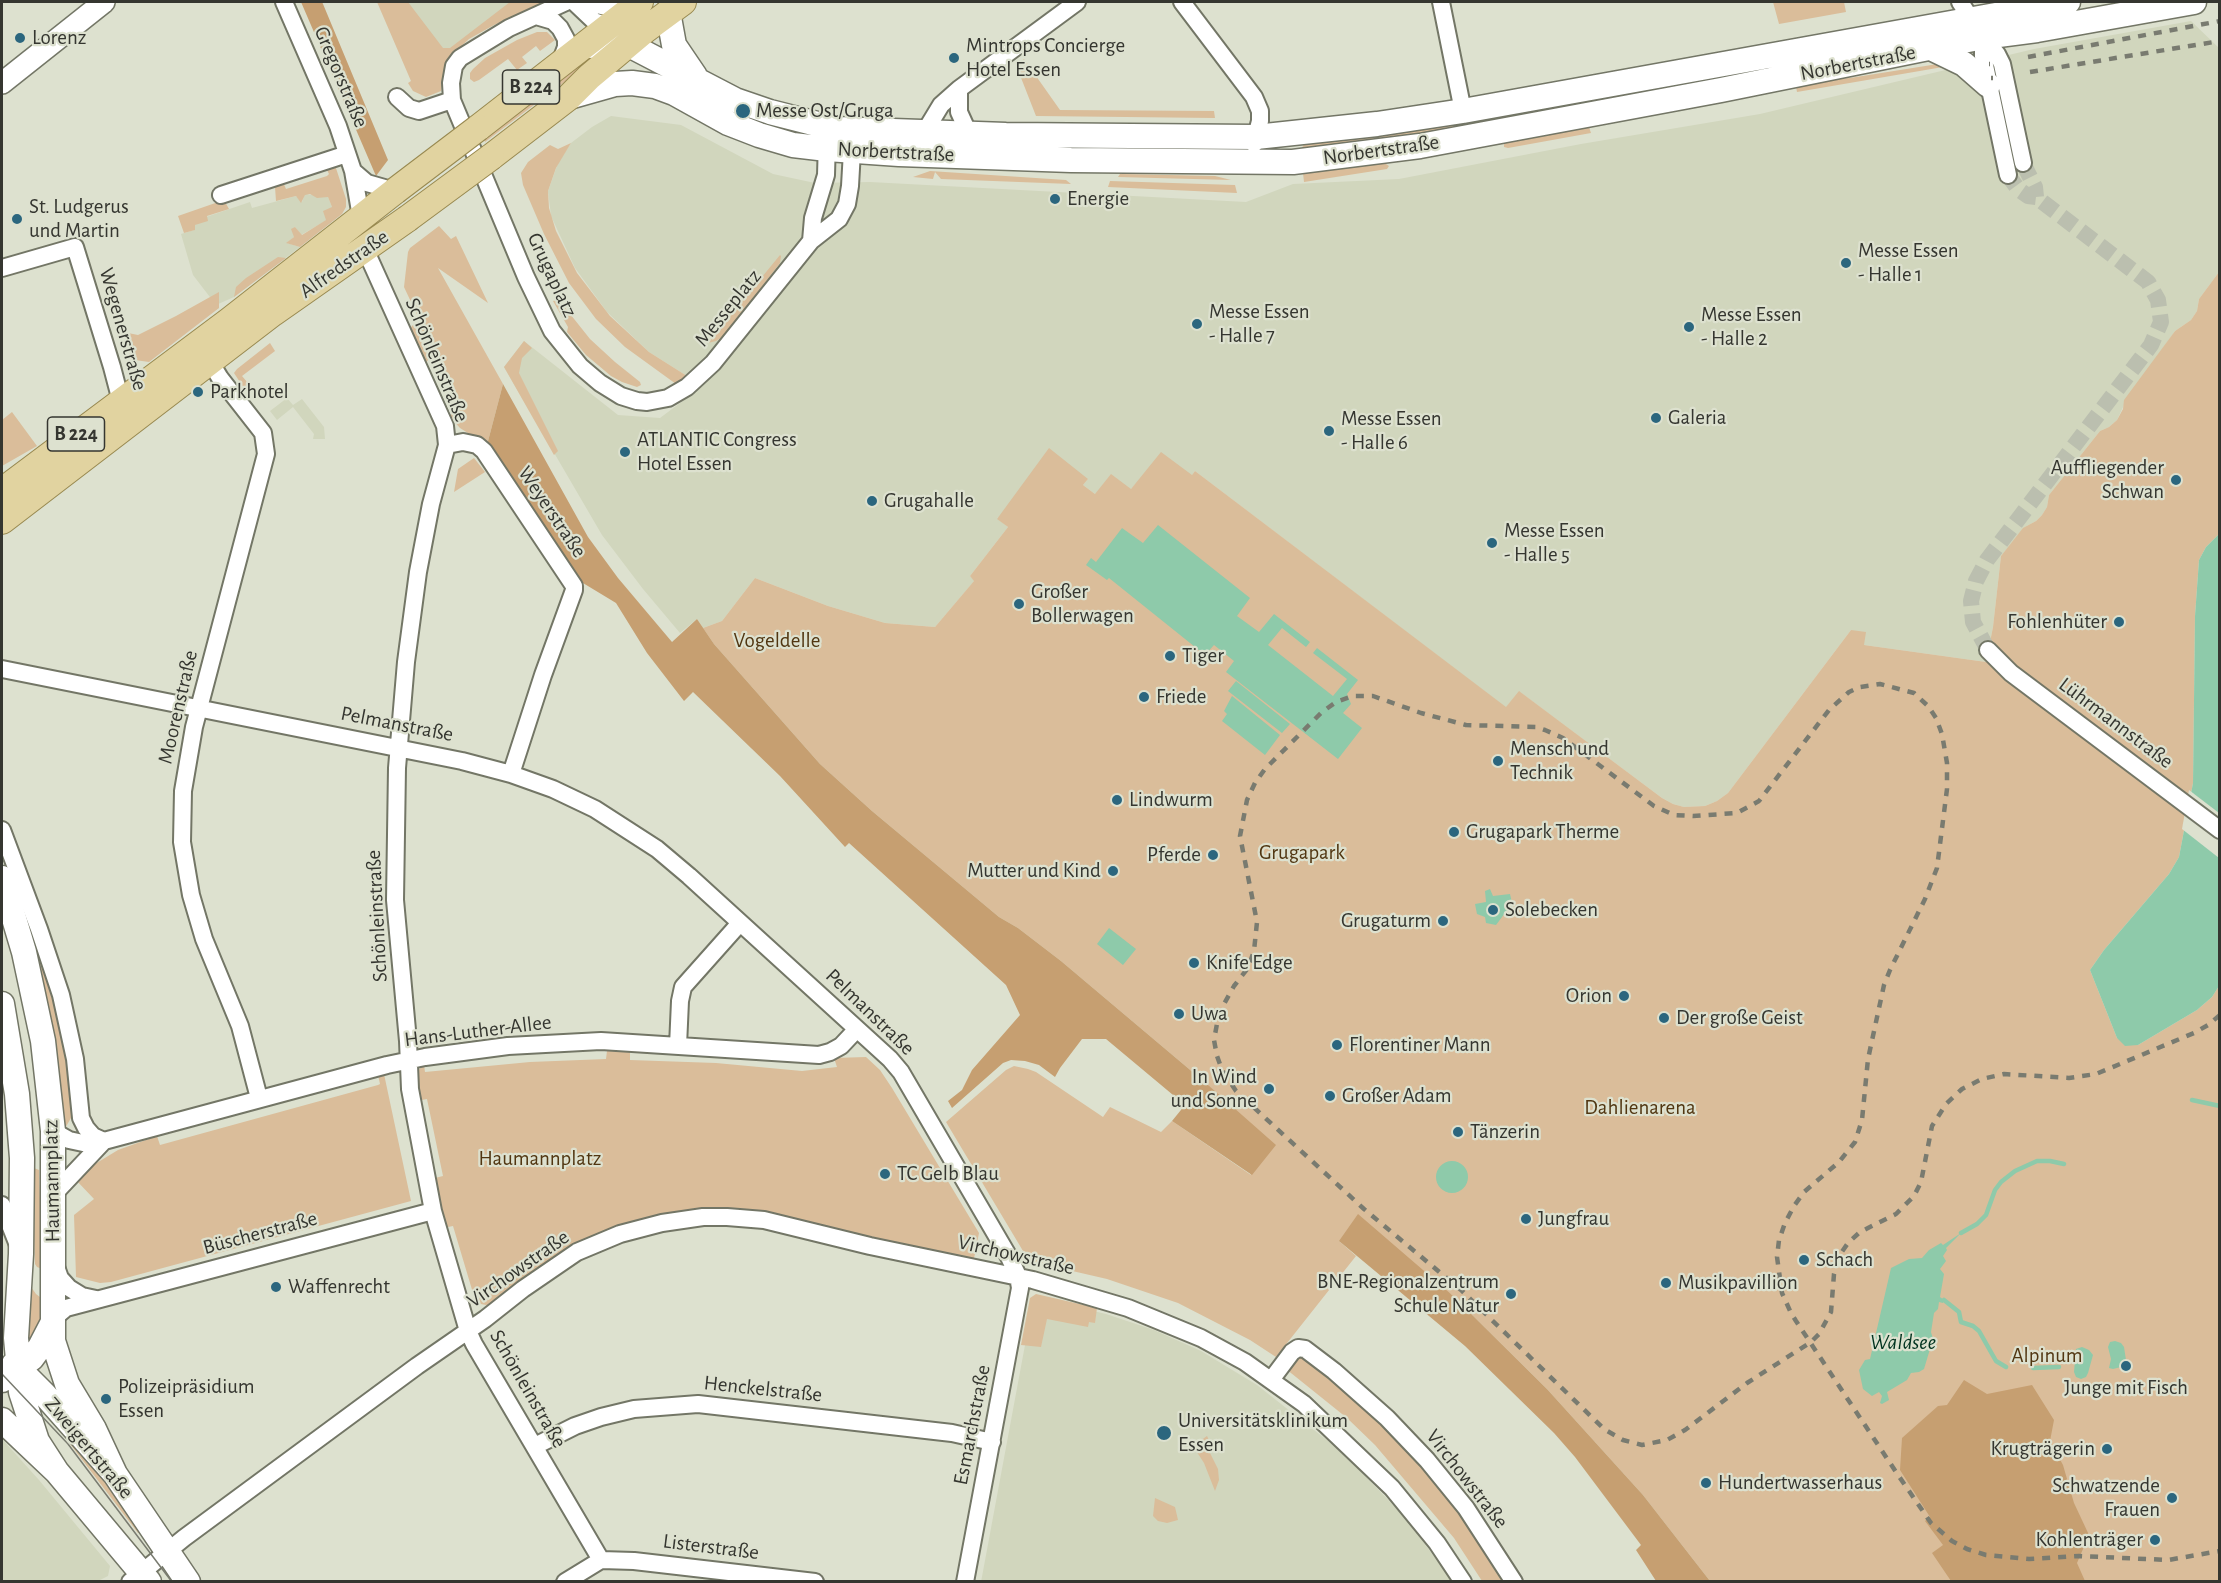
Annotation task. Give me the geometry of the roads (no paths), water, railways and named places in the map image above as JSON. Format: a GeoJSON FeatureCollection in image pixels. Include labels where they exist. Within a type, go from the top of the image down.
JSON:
{"type":"FeatureCollection","features":[{"type":"Feature","properties":{"kind":"main road","name":"Alfredstraße"},"geometry":{"type":"LineString","coordinates":[[2,521],[207,337],[585,46],[599,23],[638,2]]}},
{"type":"Feature","properties":{"kind":"main road"},"geometry":{"type":"LineString","coordinates":[[1930,25],[1940,2]]}},
{"type":"Feature","properties":{"kind":"main road","name":"Norbertstraße"},"geometry":{"type":"LineString","coordinates":[[569,97],[615,84],[632,83],[656,86],[674,93],[728,123],[793,145],[924,133],[1256,137],[1377,124],[1463,111],[1930,25],[2068,2]]}},
{"type":"Feature","properties":{"kind":"main road","name":"Norbertstraße"},"geometry":{"type":"LineString","coordinates":[[585,46],[636,38],[649,54],[700,83],[735,100],[840,140],[1071,160],[1293,162],[1420,146],[1933,49],[1972,19],[2037,30],[2194,2]]}},
{"type":"Feature","properties":{"kind":"main road","name":"Alfredstraße"},"geometry":{"type":"LineString","coordinates":[[2,491],[124,412],[211,363],[273,313],[408,219],[491,157],[569,97],[589,77],[675,7]]}},
{"type":"Feature","properties":{"kind":"main road"},"geometry":{"type":"LineString","coordinates":[[675,7],[674,45],[700,83]]}},
{"type":"Feature","properties":{"kind":"main road"},"geometry":{"type":"LineString","coordinates":[[1933,49],[1964,64],[1988,85]]}},
{"type":"Feature","properties":{"kind":"main road","name":"Haumannplatz"},"geometry":{"type":"LineString","coordinates":[[2,878],[24,952],[43,1041],[53,1131],[53,1262],[57,1310],[53,1341],[61,1369],[72,1394],[94,1429],[115,1474]]}},
{"type":"Feature","properties":{"kind":"main road","name":"Haumannplatz"},"geometry":{"type":"LineString","coordinates":[[2,1004],[17,1094],[22,1150],[21,1253],[16,1338],[7,1367],[21,1392],[37,1440],[57,1472]]}},
{"type":"Feature","properties":{"kind":"main road"},"geometry":{"type":"LineString","coordinates":[[7,1367],[36,1353],[57,1310],[31,1277],[21,1253]]}},
{"type":"Feature","properties":{"kind":"main road"},"geometry":{"type":"LineString","coordinates":[[2,1307],[19,1279]]}},
{"type":"Feature","properties":{"kind":"main road","name":"Zweigertstraße"},"geometry":{"type":"LineString","coordinates":[[7,1367],[115,1474],[188,1581]]}},
{"type":"Feature","properties":{"kind":"main road","name":"Zweigertstraße"},"geometry":{"type":"LineString","coordinates":[[2,1420],[57,1472],[140,1578]]}},
{"type":"Feature","properties":{"kind":"street"},"geometry":{"type":"LineString","coordinates":[[2,83],[104,2]]}},
{"type":"Feature","properties":{"kind":"street","name":"Gregorstraße"},"geometry":{"type":"LineString","coordinates":[[284,2],[338,126],[353,171],[361,217]]}},
{"type":"Feature","properties":{"kind":"street","name":"Grugaplatz"},"geometry":{"type":"LineString","coordinates":[[566,2],[509,28],[460,58],[454,66],[450,84],[452,100],[526,277],[548,324],[564,348],[591,376],[621,396],[647,402],[656,402],[674,396]]}},
{"type":"Feature","properties":{"kind":"street"},"geometry":{"type":"LineString","coordinates":[[574,2],[599,23]]}},
{"type":"Feature","properties":{"kind":"street"},"geometry":{"type":"LineString","coordinates":[[582,2],[606,7],[638,2]]}},
{"type":"Feature","properties":{"kind":"street"},"geometry":{"type":"LineString","coordinates":[[924,133],[941,105],[959,89],[1077,2]]}},
{"type":"Feature","properties":{"kind":"street"},"geometry":{"type":"LineString","coordinates":[[1182,2],[1254,97],[1260,111],[1260,121],[1250,163]]}},
{"type":"Feature","properties":{"kind":"street"},"geometry":{"type":"LineString","coordinates":[[1441,2],[1463,111]]}},
{"type":"Feature","properties":{"kind":"street","name":"Grugaplatz"},"geometry":{"type":"LineString","coordinates":[[536,16],[553,12],[599,23],[636,38]]}},
{"type":"Feature","properties":{"kind":"street"},"geometry":{"type":"LineString","coordinates":[[536,16],[557,24],[566,39],[559,66]]}},
{"type":"Feature","properties":{"kind":"street"},"geometry":{"type":"LineString","coordinates":[[1972,19],[1983,56],[2008,175]]}},
{"type":"Feature","properties":{"kind":"street"},"geometry":{"type":"LineString","coordinates":[[1972,19],[2002,64],[2023,163]]}},
{"type":"Feature","properties":{"kind":"street"},"geometry":{"type":"LineString","coordinates":[[959,89],[959,112],[969,134]]}},
{"type":"Feature","properties":{"kind":"street"},"geometry":{"type":"LineString","coordinates":[[397,97],[409,108],[420,111],[452,100]]}},
{"type":"Feature","properties":{"kind":"street"},"geometry":{"type":"LineString","coordinates":[[811,241],[813,218],[840,140]]}},
{"type":"Feature","properties":{"kind":"street","name":"Messeplatz"},"geometry":{"type":"LineString","coordinates":[[674,396],[713,363],[811,241],[839,219],[847,204],[840,140]]}},
{"type":"Feature","properties":{"kind":"street"},"geometry":{"type":"LineString","coordinates":[[222,195],[347,154]]}},
{"type":"Feature","properties":{"kind":"street"},"geometry":{"type":"LineString","coordinates":[[353,171],[367,183],[395,190]]}},
{"type":"Feature","properties":{"kind":"street","name":"Wegenerstraße"},"geometry":{"type":"LineString","coordinates":[[2,268],[75,247],[124,412]]}},
{"type":"Feature","properties":{"kind":"street","name":"Schönleinstraße"},"geometry":{"type":"LineString","coordinates":[[365,249],[445,426],[447,445],[431,504],[418,572],[406,662],[395,815],[395,900],[410,1089],[433,1211],[468,1331],[601,1560]]}},
{"type":"Feature","properties":{"kind":"street","name":"Moorenstraße"},"geometry":{"type":"LineString","coordinates":[[207,337],[211,363],[263,433],[266,454],[199,707],[183,791],[182,842],[189,885],[204,939],[240,1026],[260,1098]]}},
{"type":"Feature","properties":{"kind":"street","name":"Weyerstraße"},"geometry":{"type":"LineString","coordinates":[[447,445],[463,442],[477,445],[484,451],[574,586],[511,774]]}},
{"type":"Feature","properties":{"kind":"street","name":"Lührmannstraße"},"geometry":{"type":"LineString","coordinates":[[1988,650],[2011,673],[2220,830]]}},
{"type":"Feature","properties":{"kind":"street"},"geometry":{"type":"LineString","coordinates":[[2,683],[9,670]]}},
{"type":"Feature","properties":{"kind":"street","name":"Pelmanstraße"},"geometry":{"type":"LineString","coordinates":[[9,670],[462,761],[511,774],[553,789],[627,828],[690,876],[890,1059],[901,1072],[1018,1276]]}},
{"type":"Feature","properties":{"kind":"street","name":"Haumannplatz"},"geometry":{"type":"LineString","coordinates":[[2,830],[61,995],[75,1059],[81,1118],[93,1136],[104,1141]]}},
{"type":"Feature","properties":{"kind":"street"},"geometry":{"type":"LineString","coordinates":[[678,1046],[680,1001],[683,987],[740,923]]}},
{"type":"Feature","properties":{"kind":"street","name":"Hans-Luther-Allee"},"geometry":{"type":"LineString","coordinates":[[53,1131],[69,1140],[83,1143],[104,1141],[260,1098],[408,1061],[508,1046],[602,1041],[819,1055],[841,1046],[857,1029]]}},
{"type":"Feature","properties":{"kind":"street"},"geometry":{"type":"LineString","coordinates":[[54,1194],[104,1141]]}},
{"type":"Feature","properties":{"kind":"street","name":"Haumannplatz"},"geometry":{"type":"LineString","coordinates":[[2,1205],[21,1253]]}},
{"type":"Feature","properties":{"kind":"street","name":"Büscherstraße"},"geometry":{"type":"LineString","coordinates":[[57,1310],[433,1211]]}},
{"type":"Feature","properties":{"kind":"street","name":"Virchowstraße"},"geometry":{"type":"LineString","coordinates":[[140,1578],[167,1551],[417,1366],[577,1252],[643,1227],[703,1217],[748,1217],[870,1246],[1018,1276],[1128,1308],[1179,1328],[1224,1350],[1304,1404],[1392,1488],[1437,1542],[1463,1581]]}},
{"type":"Feature","properties":{"kind":"street","name":"Haumannplatz"},"geometry":{"type":"LineString","coordinates":[[2,1237],[10,1241],[21,1253]]}},
{"type":"Feature","properties":{"kind":"street"},"geometry":{"type":"LineString","coordinates":[[53,1262],[60,1278],[69,1288],[82,1296],[97,1299]]}},
{"type":"Feature","properties":{"kind":"street","name":"Esmarchstraße"},"geometry":{"type":"LineString","coordinates":[[965,1581],[1020,1288],[1018,1276]]}},
{"type":"Feature","properties":{"kind":"street","name":"Virchowstraße"},"geometry":{"type":"LineString","coordinates":[[1271,1380],[1292,1352],[1298,1348],[1305,1348],[1334,1371],[1387,1418],[1426,1460],[1466,1508],[1514,1581]]}},
{"type":"Feature","properties":{"kind":"street","name":"Henckelstraße"},"geometry":{"type":"LineString","coordinates":[[534,1446],[601,1417],[634,1409],[698,1404],[952,1432],[992,1442]]}},
{"type":"Feature","properties":{"kind":"street"},"geometry":{"type":"LineString","coordinates":[[565,1581],[601,1560]]}},
{"type":"Feature","properties":{"kind":"street","name":"Listerstraße"},"geometry":{"type":"LineString","coordinates":[[601,1560],[634,1561],[815,1581]]}},
{"type":"Feature","properties":{"kind":"water"},"geometry":{"type":"Polygon","coordinates":[[[1158,525],[1250,598],[1237,616],[1259,632],[1274,614],[1310,642],[1306,647],[1282,628],[1268,645],[1333,696],[1347,679],[1313,653],[1317,648],[1358,680],[1347,694],[1351,704],[1343,713],[1362,728],[1338,759],[1226,672],[1234,661],[1214,645],[1205,655],[1109,578],[1107,580],[1086,565],[1091,558],[1096,562],[1122,528],[1143,543],[1158,525]]]}},
{"type":"Feature","properties":{"kind":"water"},"geometry":{"type":"Polygon","coordinates":[[[2219,534],[2219,986],[2212,997],[2197,1010],[2138,1045],[2125,1046],[2117,1038],[2090,970],[2104,950],[2169,874],[2179,857],[2193,783],[2195,616],[2199,560],[2206,547],[2219,534]]]}},
{"type":"Feature","properties":{"kind":"water"},"geometry":{"type":"Polygon","coordinates":[[[1236,681],[1290,724],[1282,733],[1228,691],[1236,681]]]}},
{"type":"Feature","properties":{"kind":"water"},"geometry":{"type":"Polygon","coordinates":[[[1232,696],[1280,735],[1265,755],[1222,721],[1227,714],[1224,711],[1232,696]]]}},
{"type":"Feature","properties":{"kind":"water","name":"Solebecken"},"geometry":{"type":"Polygon","coordinates":[[[1490,889],[1493,896],[1510,894],[1513,907],[1496,925],[1486,923],[1485,917],[1477,914],[1475,904],[1486,902],[1485,891],[1490,889]]]}},
{"type":"Feature","properties":{"kind":"water"},"geometry":{"type":"Polygon","coordinates":[[[1109,928],[1136,949],[1123,965],[1097,944],[1109,928]]]}},
{"type":"Feature","properties":{"kind":"water"},"geometry":{"type":"Polygon","coordinates":[[[1452,1161],[1463,1166],[1468,1177],[1463,1188],[1452,1193],[1441,1188],[1436,1177],[1441,1166],[1452,1161]]]}},
{"type":"Feature","properties":{"kind":"water","name":"Waldsee"},"geometry":{"type":"Polygon","coordinates":[[[1961,1233],[1946,1248],[1943,1256],[1946,1261],[1940,1269],[1944,1274],[1940,1297],[1944,1300],[1943,1303],[1939,1302],[1938,1309],[1934,1313],[1931,1332],[1933,1339],[1924,1369],[1911,1373],[1907,1380],[1887,1392],[1889,1400],[1882,1404],[1880,1403],[1882,1396],[1879,1392],[1872,1396],[1863,1389],[1859,1370],[1865,1360],[1870,1359],[1891,1268],[1909,1259],[1922,1258],[1929,1250],[1941,1243],[1943,1245],[1961,1233]]]}},
{"type":"Feature","properties":{"kind":"water"},"geometry":{"type":"Polygon","coordinates":[[[2115,1341],[2124,1347],[2126,1360],[2121,1367],[2113,1369],[2109,1368],[2111,1359],[2108,1347],[2110,1342],[2115,1341]]]}},
{"type":"Feature","properties":{"kind":"water"},"geometry":{"type":"Polygon","coordinates":[[[2082,1347],[2093,1355],[2086,1377],[2081,1379],[2076,1377],[2074,1372],[2076,1349],[2082,1347]]]}},
{"type":"Feature","properties":{"kind":"waterway"},"geometry":{"type":"LineString","coordinates":[[2192,1100],[2220,1106]]}},
{"type":"Feature","properties":{"kind":"waterway"},"geometry":{"type":"LineString","coordinates":[[1961,1233],[1977,1224],[1986,1215],[1995,1190],[2015,1171],[2037,1161],[2064,1164]]}},
{"type":"Feature","properties":{"kind":"waterway"},"geometry":{"type":"LineString","coordinates":[[1944,1300],[1959,1312],[1961,1322],[1979,1331],[1996,1361],[2006,1367]]}},
{"type":"Feature","properties":{"kind":"waterway"},"geometry":{"type":"LineString","coordinates":[[2033,1368],[2059,1367]]}},
{"type":"Feature","properties":{"kind":"tunnel"},"geometry":{"type":"LineString","coordinates":[[2023,163],[2035,187],[2036,197]]}},
{"type":"Feature","properties":{"kind":"tunnel"},"geometry":{"type":"LineString","coordinates":[[1988,650],[1973,622],[1971,601],[1976,581],[1987,560],[2151,345],[2161,322],[2158,300],[2148,282],[2036,197],[2028,196],[2018,189],[2008,175]]}},
{"type":"Feature","properties":{"kind":"tram line"},"geometry":{"type":"LineString","coordinates":[[2,1374],[68,1444],[172,1582]]}},
{"type":"Feature","properties":{"kind":"railway"},"geometry":{"type":"LineString","coordinates":[[2028,57],[2220,21]]}},
{"type":"Feature","properties":{"kind":"railway"},"geometry":{"type":"LineString","coordinates":[[2030,72],[2220,41]]}},
{"type":"Feature","properties":{"kind":"railway"},"geometry":{"type":"LineString","coordinates":[[2220,1015],[2194,1033],[2096,1074],[2069,1078],[2004,1074],[1982,1079],[1962,1089],[1946,1104],[1932,1126],[1921,1182],[1914,1196],[1896,1214],[1860,1232],[1841,1253],[1834,1274],[1831,1312],[1819,1334],[1811,1342],[1747,1383],[1685,1430],[1667,1440],[1642,1445],[1623,1440],[1604,1429],[1461,1290],[1364,1209],[1236,1091],[1222,1070],[1214,1040],[1219,1013],[1234,986],[1248,968],[1254,951],[1257,922],[1240,836],[1247,800],[1265,769],[1322,712],[1336,702],[1353,696],[1373,696],[1421,713],[1466,725],[1536,727],[1563,738],[1654,806],[1674,815],[1693,816],[1737,813],[1759,801],[1829,710],[1849,692],[1860,687],[1880,684],[1914,693],[1928,706],[1936,718],[1942,734],[1947,763],[1947,789],[1937,868],[1925,899],[1884,985],[1868,1059],[1862,1120],[1855,1142],[1839,1162],[1804,1192],[1785,1223],[1779,1240],[1777,1257],[1782,1293],[1796,1321],[1896,1472],[1931,1523],[1952,1541],[1986,1555],[2029,1559],[2079,1556],[2168,1560],[2220,1551]]}},
{"type":"Feature","properties":{"kind":"place","name":"Lorenz"},"geometry":{"type":"Point","coordinates":[20,38]}},
{"type":"Feature","properties":{"kind":"place","name":"Mintrops Concierge Hotel Essen"},"geometry":{"type":"Point","coordinates":[954,58]}},
{"type":"Feature","properties":{"kind":"place","name":"Messe Ost/Gruga"},"geometry":{"type":"Point","coordinates":[743,111]}},
{"type":"Feature","properties":{"kind":"place","name":"Energie"},"geometry":{"type":"Point","coordinates":[1055,199]}},
{"type":"Feature","properties":{"kind":"place","name":"St. Ludgerus und Martin"},"geometry":{"type":"Point","coordinates":[17,219]}},
{"type":"Feature","properties":{"kind":"place","name":"Messe Essen - Halle 1"},"geometry":{"type":"Point","coordinates":[1846,263]}},
{"type":"Feature","properties":{"kind":"place","name":"Messe Essen - Halle 7"},"geometry":{"type":"Point","coordinates":[1197,324]}},
{"type":"Feature","properties":{"kind":"place","name":"Messe Essen - Halle 2"},"geometry":{"type":"Point","coordinates":[1689,327]}},
{"type":"Feature","properties":{"kind":"place","name":"Parkhotel"},"geometry":{"type":"Point","coordinates":[198,392]}},
{"type":"Feature","properties":{"kind":"place","name":"Galeria"},"geometry":{"type":"Point","coordinates":[1656,418]}},
{"type":"Feature","properties":{"kind":"place","name":"Messe Essen - Halle 6"},"geometry":{"type":"Point","coordinates":[1329,431]}},
{"type":"Feature","properties":{"kind":"place","name":"ATLANTIC Congress Hotel Essen"},"geometry":{"type":"Point","coordinates":[625,452]}},
{"type":"Feature","properties":{"kind":"place","name":"Auffliegender Schwan"},"geometry":{"type":"Point","coordinates":[2176,480]}},
{"type":"Feature","properties":{"kind":"place","name":"Grugahalle"},"geometry":{"type":"Point","coordinates":[872,501]}},
{"type":"Feature","properties":{"kind":"place","name":"Messe Essen - Halle 5"},"geometry":{"type":"Point","coordinates":[1492,543]}},
{"type":"Feature","properties":{"kind":"place","name":"Großer Bollerwagen"},"geometry":{"type":"Point","coordinates":[1019,604]}},
{"type":"Feature","properties":{"kind":"place","name":"Fohlenhüter"},"geometry":{"type":"Point","coordinates":[2119,622]}},
{"type":"Feature","properties":{"kind":"place","name":"Tiger"},"geometry":{"type":"Point","coordinates":[1170,656]}},
{"type":"Feature","properties":{"kind":"place","name":"Friede"},"geometry":{"type":"Point","coordinates":[1144,697]}},
{"type":"Feature","properties":{"kind":"place","name":"Mensch und Technik"},"geometry":{"type":"Point","coordinates":[1498,761]}},
{"type":"Feature","properties":{"kind":"place","name":"Lindwurm"},"geometry":{"type":"Point","coordinates":[1117,800]}},
{"type":"Feature","properties":{"kind":"place","name":"Grugapark Therme"},"geometry":{"type":"Point","coordinates":[1454,832]}},
{"type":"Feature","properties":{"kind":"place","name":"Pferde"},"geometry":{"type":"Point","coordinates":[1213,855]}},
{"type":"Feature","properties":{"kind":"place","name":"Mutter und Kind"},"geometry":{"type":"Point","coordinates":[1113,871]}},
{"type":"Feature","properties":{"kind":"place","name":"Solebecken"},"geometry":{"type":"Point","coordinates":[1493,910]}},
{"type":"Feature","properties":{"kind":"place","name":"Grugaturm"},"geometry":{"type":"Point","coordinates":[1443,921]}},
{"type":"Feature","properties":{"kind":"place","name":"Knife Edge"},"geometry":{"type":"Point","coordinates":[1194,963]}},
{"type":"Feature","properties":{"kind":"place","name":"Orion"},"geometry":{"type":"Point","coordinates":[1624,996]}},
{"type":"Feature","properties":{"kind":"place","name":"Uwa"},"geometry":{"type":"Point","coordinates":[1179,1014]}},
{"type":"Feature","properties":{"kind":"place","name":"Der große Geist"},"geometry":{"type":"Point","coordinates":[1664,1018]}},
{"type":"Feature","properties":{"kind":"place","name":"Florentiner Mann"},"geometry":{"type":"Point","coordinates":[1337,1045]}},
{"type":"Feature","properties":{"kind":"place","name":"In Wind und Sonne"},"geometry":{"type":"Point","coordinates":[1269,1089]}},
{"type":"Feature","properties":{"kind":"place","name":"Großer Adam"},"geometry":{"type":"Point","coordinates":[1330,1096]}},
{"type":"Feature","properties":{"kind":"place","name":"Tänzerin"},"geometry":{"type":"Point","coordinates":[1458,1132]}},
{"type":"Feature","properties":{"kind":"place","name":"TC Gelb Blau"},"geometry":{"type":"Point","coordinates":[885,1174]}},
{"type":"Feature","properties":{"kind":"place","name":"Jungfrau"},"geometry":{"type":"Point","coordinates":[1526,1219]}},
{"type":"Feature","properties":{"kind":"place","name":"Schach"},"geometry":{"type":"Point","coordinates":[1804,1260]}},
{"type":"Feature","properties":{"kind":"place","name":"Musikpavillion"},"geometry":{"type":"Point","coordinates":[1666,1283]}},
{"type":"Feature","properties":{"kind":"place","name":"Waffenrecht"},"geometry":{"type":"Point","coordinates":[276,1287]}},
{"type":"Feature","properties":{"kind":"place","name":"BNE-Regionalzentrum Schule Natur"},"geometry":{"type":"Point","coordinates":[1511,1294]}},
{"type":"Feature","properties":{"kind":"place","name":"Junge mit Fisch"},"geometry":{"type":"Point","coordinates":[2126,1366]}},
{"type":"Feature","properties":{"kind":"place","name":"Polizeipräsidium Essen"},"geometry":{"type":"Point","coordinates":[106,1399]}},
{"type":"Feature","properties":{"kind":"place","name":"Universitätsklinikum Essen"},"geometry":{"type":"Point","coordinates":[1164,1433]}},
{"type":"Feature","properties":{"kind":"place","name":"Krugträgerin"},"geometry":{"type":"Point","coordinates":[2107,1449]}},
{"type":"Feature","properties":{"kind":"place","name":"Hundertwasserhaus"},"geometry":{"type":"Point","coordinates":[1706,1483]}},
{"type":"Feature","properties":{"kind":"place","name":"Schwatzende Frauen"},"geometry":{"type":"Point","coordinates":[2172,1498]}},
{"type":"Feature","properties":{"kind":"place","name":"Kohlenträger"},"geometry":{"type":"Point","coordinates":[2155,1540]}},
{"type":"Feature","properties":{"kind":"park label","name":"Vogeldelle"},"geometry":{"type":"Point","coordinates":[777,641]}},
{"type":"Feature","properties":{"kind":"park label","name":"Grugapark"},"geometry":{"type":"Point","coordinates":[1302,853]}},
{"type":"Feature","properties":{"kind":"park label","name":"Dahlienarena"},"geometry":{"type":"Point","coordinates":[1640,1108]}},
{"type":"Feature","properties":{"kind":"park label","name":"Alpinum"},"geometry":{"type":"Point","coordinates":[2047,1356]}}]}
